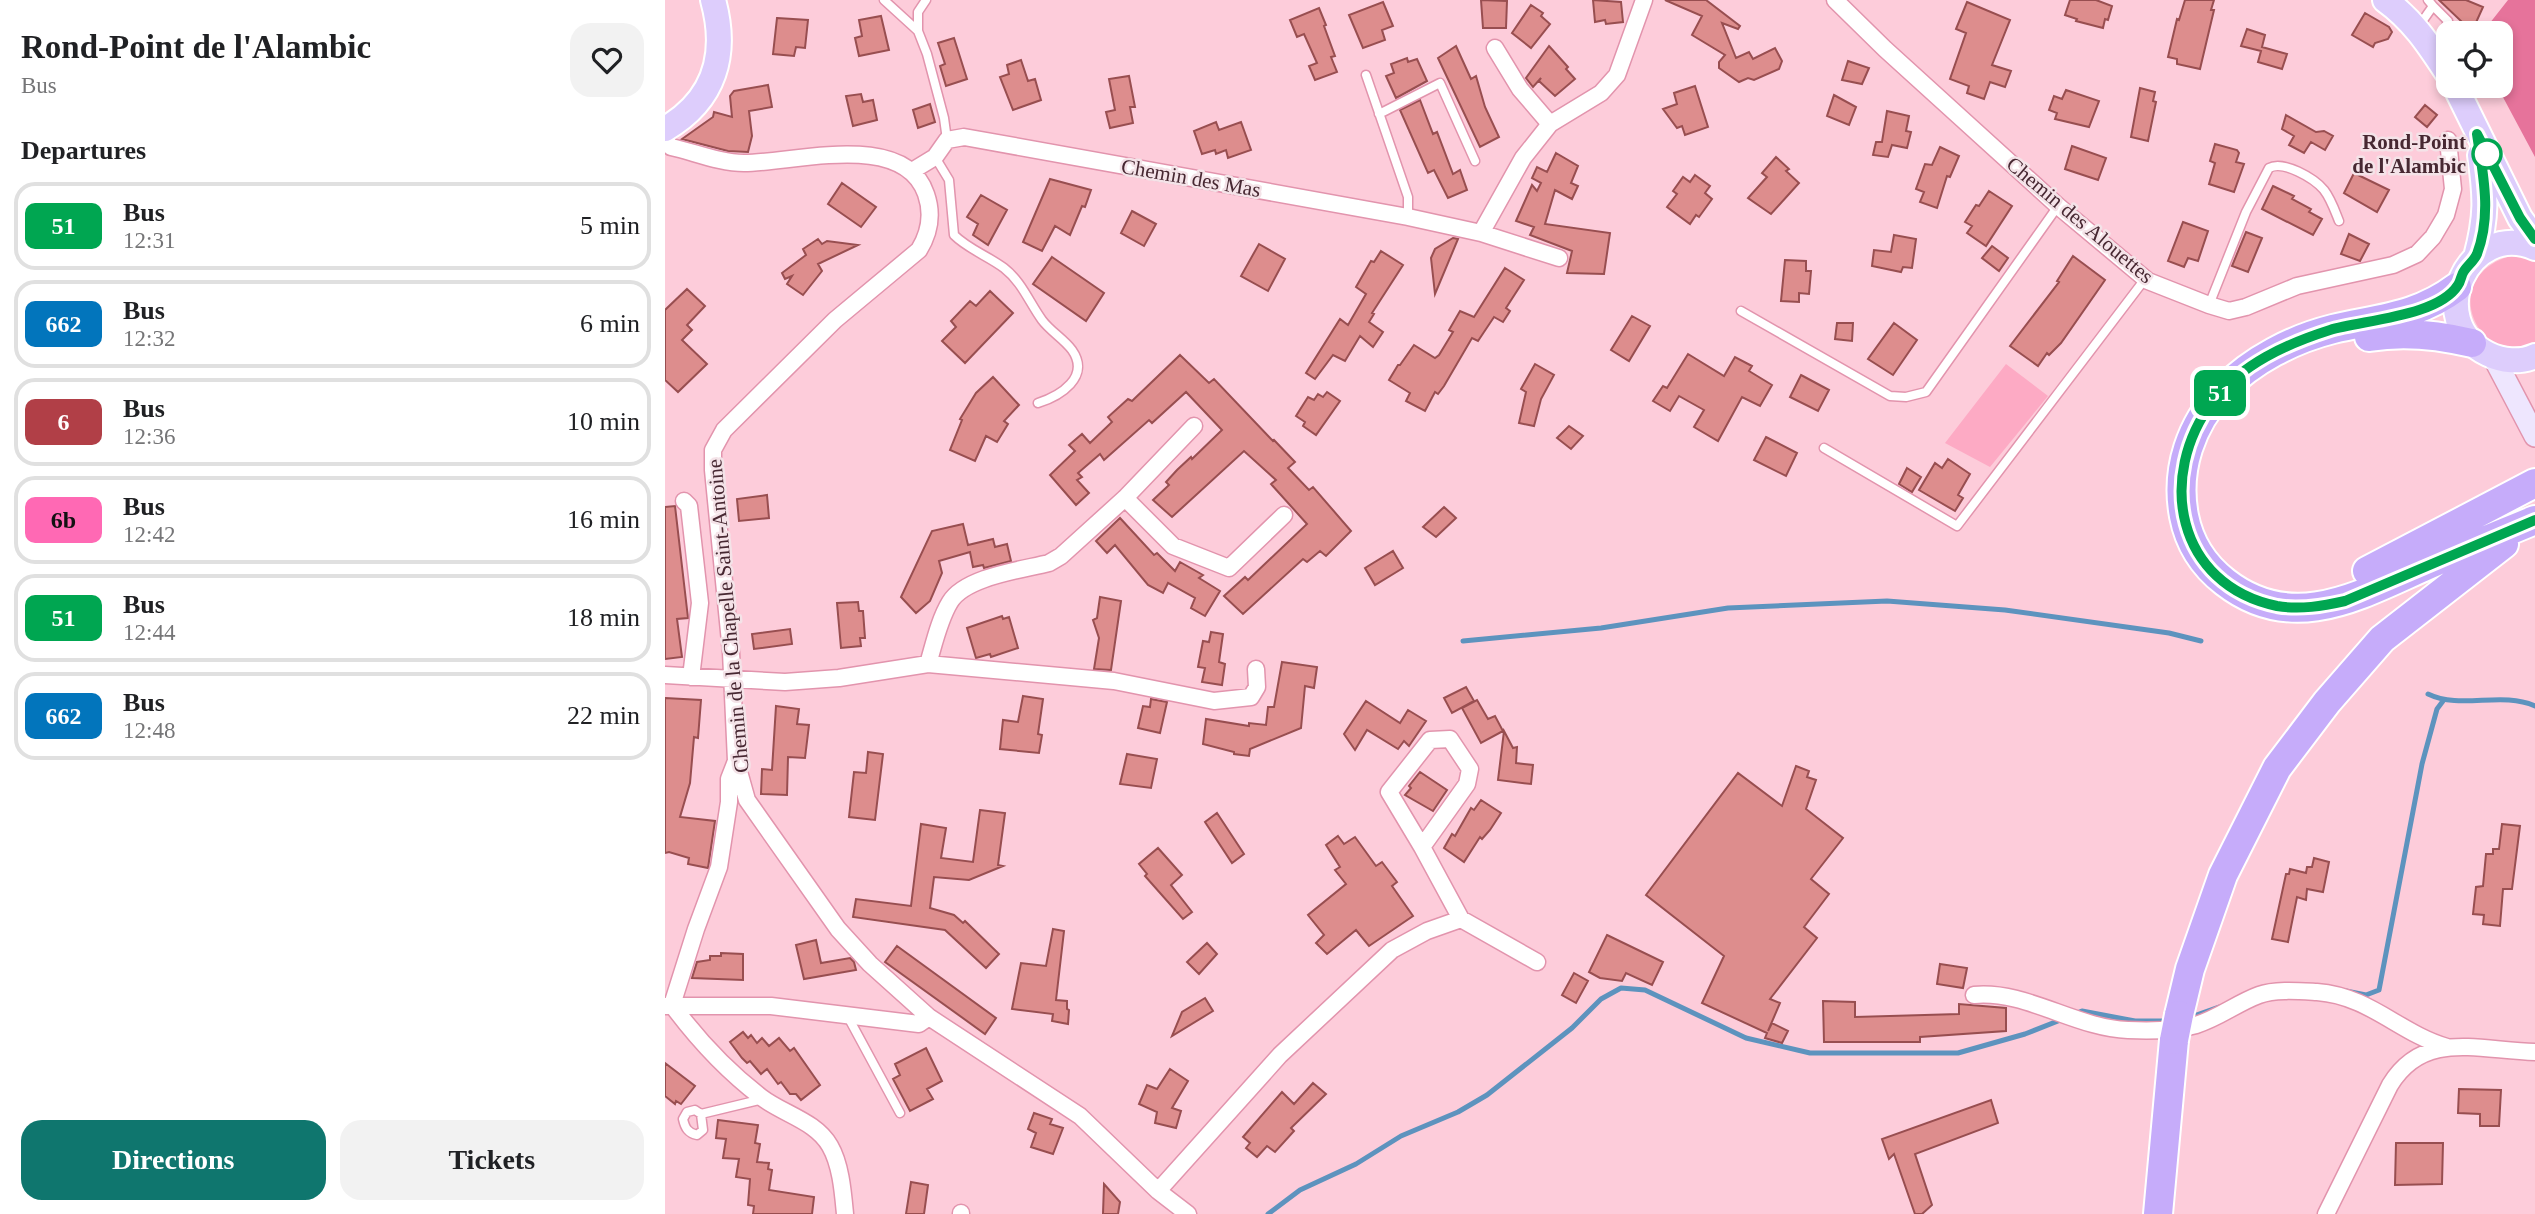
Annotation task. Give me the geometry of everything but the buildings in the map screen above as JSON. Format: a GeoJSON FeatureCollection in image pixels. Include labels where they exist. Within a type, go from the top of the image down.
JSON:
{"type":"FeatureCollection","features":[{"type":"Feature","properties":{"kind":"highway"},"geometry":{"type":"LineString","coordinates":[[2457,287],[2439,300],[2419,309],[2377,322],[2332,329],[2289,345],[2246,369],[2225,388],[2195,429],[2181,475],[2181,496],[2190,537],[2215,575],[2233,588],[2276,606],[2300,608],[2345,601],[2535,520]]}},
{"type":"Feature","properties":{"kind":"highway"},"geometry":{"type":"LineString","coordinates":[[2483,351],[2420,335],[2385,334],[2317,350],[2282,365],[2241,394],[2225,412],[2205,446],[2200,467],[2199,502],[2211,542],[2224,559],[2260,583],[2281,589],[2316,590],[2339,584],[2395,558],[2535,483]]}},
{"type":"Feature","properties":{"kind":"highway"},"geometry":{"type":"LineString","coordinates":[[2158,1214],[2177,1028],[2190,969],[2223,875],[2277,768],[2327,702],[2382,639],[2535,520]]}},
{"type":"Feature","properties":{"kind":"main road"},"geometry":{"type":"LineString","coordinates":[[665,130],[689,112],[703,96],[711,81],[720,41],[713,0]]}},
{"type":"Feature","properties":{"kind":"main road"},"geometry":{"type":"LineString","coordinates":[[2385,0],[2418,28],[2436,55]]}},
{"type":"Feature","properties":{"kind":"main road"},"geometry":{"type":"LineString","coordinates":[[2460,98],[2520,218],[2535,239]]}},
{"type":"Feature","properties":{"kind":"main road"},"geometry":{"type":"LineString","coordinates":[[2476,257],[2487,200],[2477,134]]}},
{"type":"Feature","properties":{"kind":"main road"},"geometry":{"type":"LineString","coordinates":[[2535,248],[2509,243],[2491,248],[2476,257],[2464,271],[2457,287],[2455,302],[2463,331],[2483,351],[2535,436]]}},
{"type":"Feature","properties":{"kind":"main road"},"geometry":{"type":"LineString","coordinates":[[2483,351],[2513,361],[2535,356]]}},
{"type":"Feature","properties":{"kind":"street"},"geometry":{"type":"LineString","coordinates":[[1481,233],[1524,158],[1550,124],[1601,93],[1617,75],[1644,0]]}},
{"type":"Feature","properties":{"kind":"street","name":"Chemin des Alouettes"},"geometry":{"type":"LineString","coordinates":[[1835,0],[2058,206],[2145,279],[2209,305],[2229,310],[2246,307],[2297,286],[2393,265],[2417,254],[2433,237],[2446,215],[2453,189],[2448,140]]}},
{"type":"Feature","properties":{"kind":"street"},"geometry":{"type":"LineString","coordinates":[[1495,48],[1520,89],[1550,124]]}},
{"type":"Feature","properties":{"kind":"street","name":"Chemin des Mas"},"geometry":{"type":"LineString","coordinates":[[947,140],[964,137],[1408,217],[1481,233],[1559,258]]}},
{"type":"Feature","properties":{"kind":"street"},"geometry":{"type":"LineString","coordinates":[[665,140],[671,147],[741,163],[852,154],[901,164],[912,170],[935,157],[947,140]]}},
{"type":"Feature","properties":{"kind":"street","name":"Chemin de la Chapelle Saint-Antoine"},"geometry":{"type":"LineString","coordinates":[[912,170],[929,203],[927,237],[919,250],[805,348],[724,430],[713,450],[731,652],[736,761],[747,800],[838,929],[870,964],[929,1017],[1080,1116],[1158,1191],[1168,1209],[1188,1214]]}},
{"type":"Feature","properties":{"kind":"street"},"geometry":{"type":"LineString","coordinates":[[928,664],[944,615],[958,592],[970,584],[1049,563],[1061,556],[1125,499],[1194,426]]}},
{"type":"Feature","properties":{"kind":"street"},"geometry":{"type":"LineString","coordinates":[[1125,499],[1173,546],[1229,568],[1284,515]]}},
{"type":"Feature","properties":{"kind":"street"},"geometry":{"type":"LineString","coordinates":[[684,501],[689,506],[700,603],[691,677]]}},
{"type":"Feature","properties":{"kind":"street"},"geometry":{"type":"LineString","coordinates":[[665,674],[732,680],[812,681],[928,664],[1114,681],[1215,701],[1251,696],[1257,687],[1256,669]]}},
{"type":"Feature","properties":{"kind":"street"},"geometry":{"type":"LineString","coordinates":[[1422,848],[1467,784],[1470,769],[1450,739],[1430,740],[1388,792],[1461,919],[1537,962]]}},
{"type":"Feature","properties":{"kind":"street"},"geometry":{"type":"LineString","coordinates":[[669,1006],[719,867],[729,802],[729,779],[736,761]]}},
{"type":"Feature","properties":{"kind":"street"},"geometry":{"type":"LineString","coordinates":[[1158,1191],[1280,1055],[1392,950],[1427,931],[1461,919]]}},
{"type":"Feature","properties":{"kind":"street"},"geometry":{"type":"LineString","coordinates":[[1974,995],[1993,993],[2125,1031],[2170,1030],[2197,1025],[2260,994],[2319,992],[2359,1001],[2428,1041],[2447,1047],[2535,1052]]}},
{"type":"Feature","properties":{"kind":"street"},"geometry":{"type":"LineString","coordinates":[[669,1006],[771,1006],[919,1024],[929,1017]]}},
{"type":"Feature","properties":{"kind":"street"},"geometry":{"type":"LineString","coordinates":[[669,1006],[720,1063],[763,1099],[823,1135],[837,1163],[845,1214]]}},
{"type":"Feature","properties":{"kind":"street"},"geometry":{"type":"LineString","coordinates":[[2328,1213],[2399,1070],[2420,1054],[2447,1047]]}},
{"type":"Feature","properties":{"kind":"lane"},"geometry":{"type":"LineString","coordinates":[[884,0],[918,31]]}},
{"type":"Feature","properties":{"kind":"lane"},"geometry":{"type":"LineString","coordinates":[[926,0],[918,12],[918,31],[937,92],[947,140]]}},
{"type":"Feature","properties":{"kind":"lane"},"geometry":{"type":"LineString","coordinates":[[2418,28],[2431,3],[2451,17],[2450,21]]}},
{"type":"Feature","properties":{"kind":"lane"},"geometry":{"type":"LineString","coordinates":[[1366,75],[1408,197],[1408,217]]}},
{"type":"Feature","properties":{"kind":"lane"},"geometry":{"type":"LineString","coordinates":[[1379,114],[1440,83],[1475,160]]}},
{"type":"Feature","properties":{"kind":"lane"},"geometry":{"type":"LineString","coordinates":[[935,157],[949,180],[954,235],[1016,279],[1042,320],[1066,343],[1077,360],[1072,384],[1056,397],[1038,403]]}},
{"type":"Feature","properties":{"kind":"lane"},"geometry":{"type":"LineString","coordinates":[[2209,305],[2246,212],[2273,165],[2290,167],[2321,186],[2339,221]]}},
{"type":"Feature","properties":{"kind":"lane"},"geometry":{"type":"LineString","coordinates":[[1741,311],[1889,396],[1906,397],[1926,392],[2058,206]]}},
{"type":"Feature","properties":{"kind":"lane"},"geometry":{"type":"LineString","coordinates":[[1824,448],[1957,526],[2145,279]]}},
{"type":"Feature","properties":{"kind":"lane"},"geometry":{"type":"LineString","coordinates":[[847,1015],[900,1113]]}},
{"type":"Feature","properties":{"kind":"lane"},"geometry":{"type":"LineString","coordinates":[[701,1114],[763,1099]]}},
{"type":"Feature","properties":{"kind":"shaded area"},"geometry":{"type":"Polygon","coordinates":[[[2508,0],[2535,0],[2535,157],[2503,98],[2513,98],[2513,21],[2491,21],[2508,0]]]}},
{"type":"Feature","properties":{"kind":"shaded area"},"geometry":{"type":"Polygon","coordinates":[[[2510,256],[2525,256],[2535,260],[2535,344],[2515,349],[2497,344],[2483,334],[2474,318],[2470,301],[2475,283],[2487,267],[2510,256]]]}},
{"type":"Feature","properties":{"kind":"shaded area"},"geometry":{"type":"Polygon","coordinates":[[[2006,364],[2048,396],[1990,467],[1945,443],[2006,364]]]}},
{"type":"Feature","properties":{"kind":"waterway"},"geometry":{"type":"LineString","coordinates":[[1463,641],[1601,628],[1728,608],[1887,601],[2005,610],[2169,633],[2201,641]]}},
{"type":"Feature","properties":{"kind":"waterway"},"geometry":{"type":"LineString","coordinates":[[2428,694],[2454,701],[2509,700],[2535,706]]}},
{"type":"Feature","properties":{"kind":"waterway"},"geometry":{"type":"LineString","coordinates":[[2346,991],[2366,995],[2379,990],[2422,764],[2437,709],[2443,701]]}},
{"type":"Feature","properties":{"kind":"waterway"},"geometry":{"type":"LineString","coordinates":[[1268,1214],[1300,1190],[1356,1164],[1401,1136],[1458,1112],[1487,1095],[1572,1028],[1601,999],[1621,988],[1645,990],[1746,1038],[1810,1053],[1958,1053],[2025,1034],[2063,1019]]}},
{"type":"Feature","properties":{"kind":"waterway"},"geometry":{"type":"LineString","coordinates":[[2188,1018],[2219,1007]]}},
{"type":"Feature","properties":{"kind":"waterway"},"geometry":{"type":"LineString","coordinates":[[2075,1014],[2082,1011],[2135,1021],[2169,1021]]}},
{"type":"Feature","properties":{"kind":"bus line","name":"51"},"geometry":{"type":"LineString","coordinates":[[2535,239],[2520,218],[2477,134],[2487,200],[2476,257],[2464,271],[2457,287],[2439,300],[2399,316],[2332,329],[2289,345],[2246,369],[2213,401],[2195,429],[2181,475],[2181,496],[2190,537],[2215,575],[2253,598],[2276,606],[2300,608],[2345,601],[2535,520]]}},
{"type":"Feature","properties":{"kind":"place","name":"Rond-Point de l'Alambic"},"geometry":{"type":"Point","coordinates":[2487,154]}}]}
